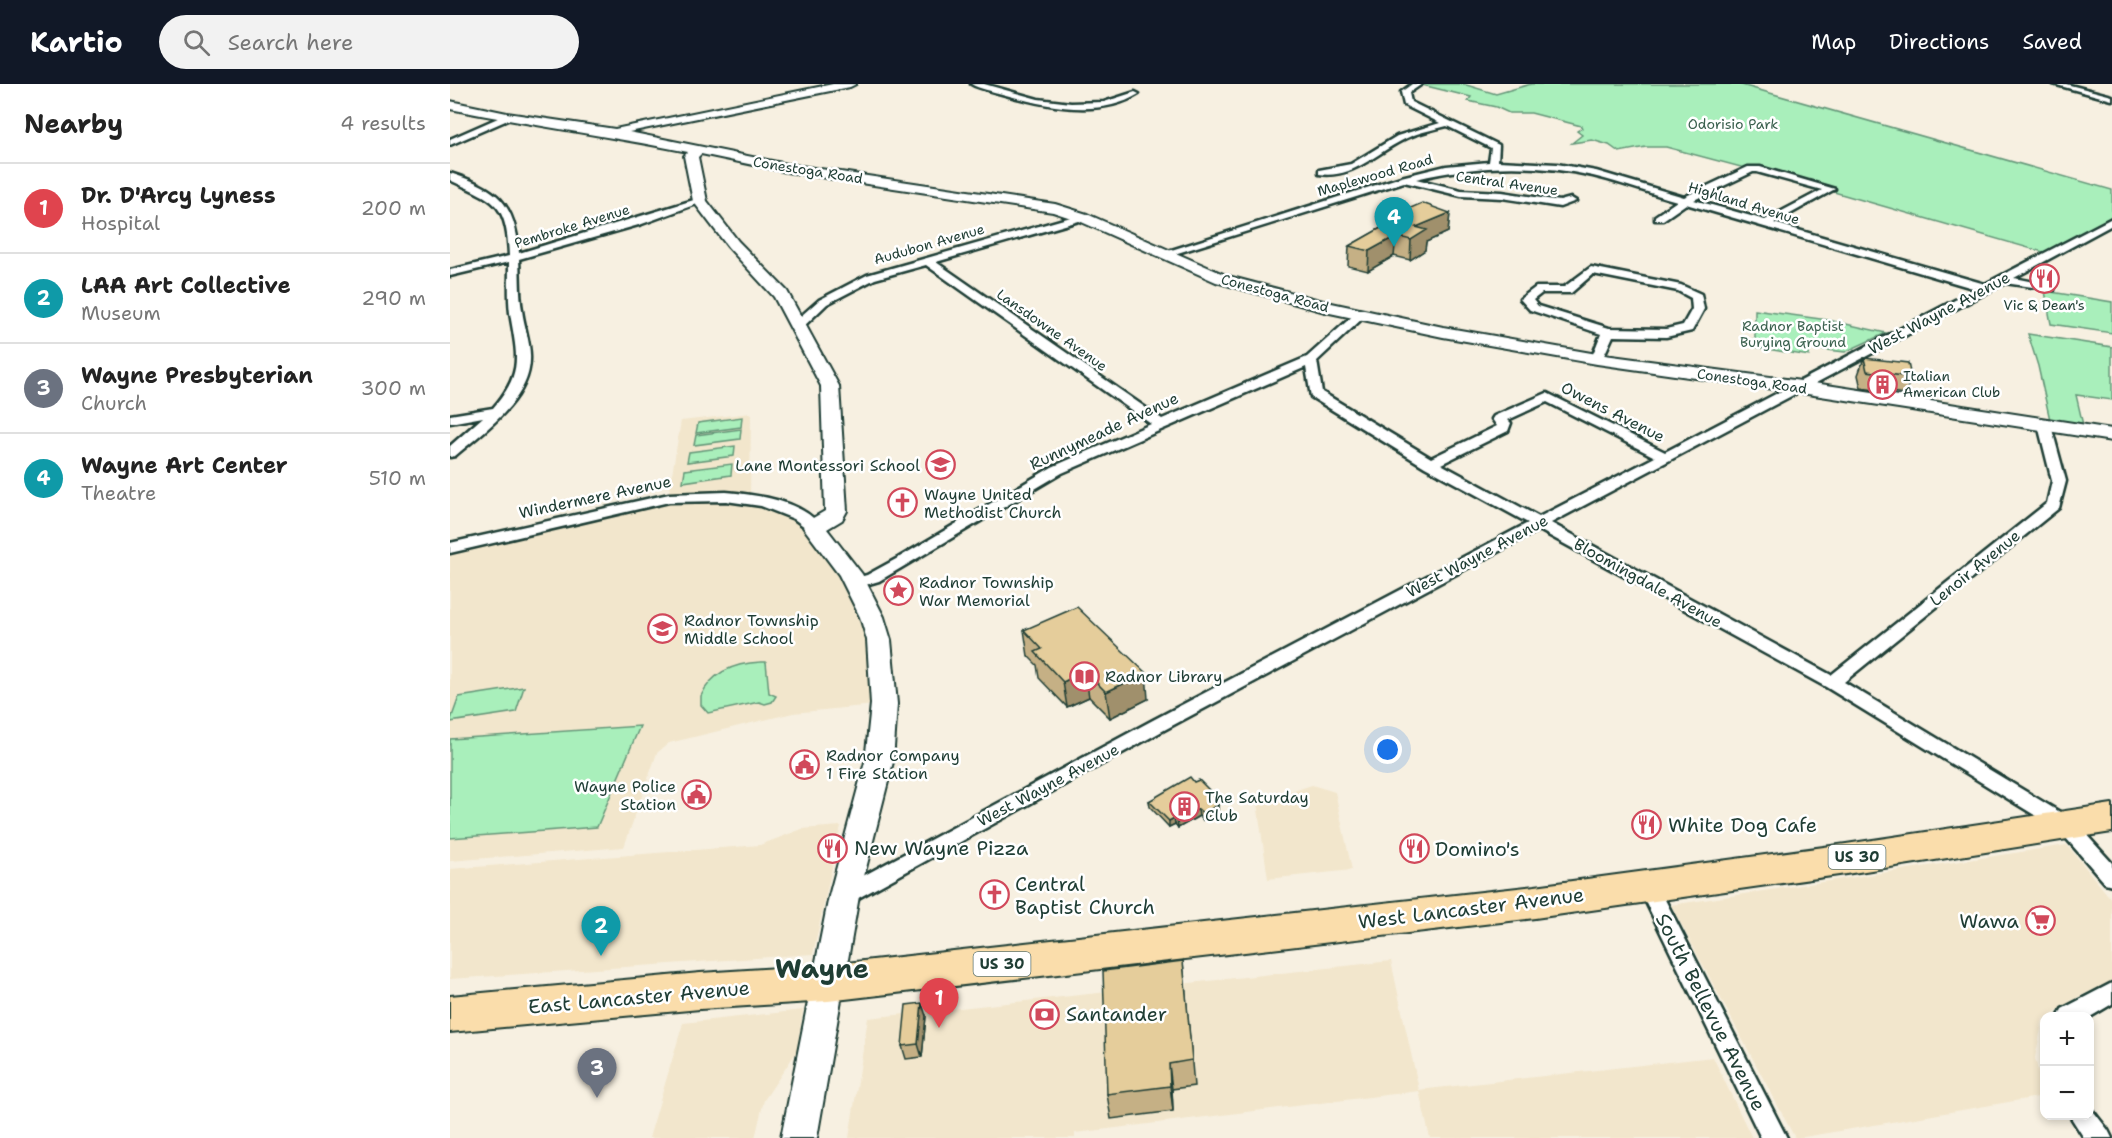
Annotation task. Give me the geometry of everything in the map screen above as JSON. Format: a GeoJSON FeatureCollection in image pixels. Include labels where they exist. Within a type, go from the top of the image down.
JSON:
{"type":"FeatureCollection","features":[{"type":"Feature","properties":{"kind":"highway","name":"West Lancaster Avenue"},"geometry":{"type":"LineString","coordinates":[[828,983],[1535,902],[2112,818]]}},
{"type":"Feature","properties":{"kind":"highway","name":"East Lancaster Avenue"},"geometry":{"type":"LineString","coordinates":[[450,1014],[700,991],[828,983]]}},
{"type":"Feature","properties":{"kind":"main road"},"geometry":{"type":"LineString","coordinates":[[610,132],[850,84]]}},
{"type":"Feature","properties":{"kind":"main road","name":"Conestoga Road"},"geometry":{"type":"LineString","coordinates":[[450,105],[507,117],[610,132],[787,168],[1034,204],[1082,216],[1235,284],[1360,315],[1443,332],[1597,359],[1801,387],[2112,435]]}},
{"type":"Feature","properties":{"kind":"main road"},"geometry":{"type":"LineString","coordinates":[[698,150],[691,156],[700,201],[733,244],[781,295],[826,378],[832,397],[836,511],[834,515],[814,527],[855,583],[872,617],[879,640],[884,704],[879,762],[844,896],[799,1138]]}},
{"type":"Feature","properties":{"kind":"street"},"geometry":{"type":"LineString","coordinates":[[975,84],[1044,103],[1062,105],[1105,104],[1135,94]]}},
{"type":"Feature","properties":{"kind":"street"},"geometry":{"type":"LineString","coordinates":[[1418,84],[1405,92],[1407,103],[1496,147],[1493,164]]}},
{"type":"Feature","properties":{"kind":"street"},"geometry":{"type":"LineString","coordinates":[[2057,84],[2112,98]]}},
{"type":"Feature","properties":{"kind":"street"},"geometry":{"type":"LineString","coordinates":[[450,142],[507,117]]}},
{"type":"Feature","properties":{"kind":"street"},"geometry":{"type":"LineString","coordinates":[[1322,172],[1357,166],[1401,137],[1448,123]]}},
{"type":"Feature","properties":{"kind":"street","name":"Maplewood Road"},"geometry":{"type":"LineString","coordinates":[[1164,254],[1404,179],[1446,169],[1493,164]]}},
{"type":"Feature","properties":{"kind":"street","name":"Highland Avenue"},"geometry":{"type":"LineString","coordinates":[[1493,164],[1557,167],[1596,174],[1985,288]]}},
{"type":"Feature","properties":{"kind":"street"},"geometry":{"type":"LineString","coordinates":[[1659,218],[1685,200],[1751,169],[1830,189],[1765,224]]}},
{"type":"Feature","properties":{"kind":"street"},"geometry":{"type":"LineString","coordinates":[[450,453],[497,411],[520,380],[525,348],[515,305],[516,259],[506,215],[497,199],[451,178]]}},
{"type":"Feature","properties":{"kind":"street","name":"Central Avenue"},"geometry":{"type":"LineString","coordinates":[[1404,179],[1461,193],[1502,195],[1560,204],[1571,201]]}},
{"type":"Feature","properties":{"kind":"street","name":"Pembroke Avenue"},"geometry":{"type":"LineString","coordinates":[[450,273],[516,259],[614,230],[700,201]]}},
{"type":"Feature","properties":{"kind":"street","name":"Audubon Avenue"},"geometry":{"type":"LineString","coordinates":[[797,326],[823,303],[854,284],[871,277],[1082,216]]}},
{"type":"Feature","properties":{"kind":"street","name":"West Wayne Avenue"},"geometry":{"type":"LineString","coordinates":[[844,896],[1306,646],[2112,221]]}},
{"type":"Feature","properties":{"kind":"street","name":"Lansdowne Avenue"},"geometry":{"type":"LineString","coordinates":[[926,260],[1161,424]]}},
{"type":"Feature","properties":{"kind":"street"},"geometry":{"type":"LineString","coordinates":[[1591,270],[1682,288],[1696,296],[1698,309],[1688,328],[1660,333],[1608,332],[1534,308],[1526,299],[1540,289],[1567,291],[1591,270]]}},
{"type":"Feature","properties":{"kind":"street"},"geometry":{"type":"LineString","coordinates":[[2003,279],[2049,288]]}},
{"type":"Feature","properties":{"kind":"street"},"geometry":{"type":"LineString","coordinates":[[1311,360],[1360,315]]}},
{"type":"Feature","properties":{"kind":"street"},"geometry":{"type":"LineString","coordinates":[[1597,359],[1608,332]]}},
{"type":"Feature","properties":{"kind":"street","name":"Runnymeade Avenue"},"geometry":{"type":"LineString","coordinates":[[855,583],[873,578],[904,561],[1001,501],[1057,470],[1311,360]]}},
{"type":"Feature","properties":{"kind":"street","name":"Bloomingdale Avenue"},"geometry":{"type":"LineString","coordinates":[[1311,360],[1316,394],[1430,464],[1832,683],[2066,825],[2112,877]]}},
{"type":"Feature","properties":{"kind":"street","name":"Owens Avenue"},"geometry":{"type":"LineString","coordinates":[[1430,464],[1503,428],[1503,423],[1499,419],[1547,397],[1665,457]]}},
{"type":"Feature","properties":{"kind":"street"},"geometry":{"type":"LineString","coordinates":[[450,419],[497,411]]}},
{"type":"Feature","properties":{"kind":"street","name":"Lenoir Avenue"},"geometry":{"type":"LineString","coordinates":[[1832,683],[2054,505],[2059,481],[2045,425]]}},
{"type":"Feature","properties":{"kind":"street","name":"Windermere Avenue"},"geometry":{"type":"LineString","coordinates":[[450,548],[669,498],[691,496],[729,497],[765,502],[793,512],[814,527]]}},
{"type":"Feature","properties":{"kind":"street","name":"South Bellevue Avenue"},"geometry":{"type":"LineString","coordinates":[[1648,886],[1774,1138]]}},
{"type":"Feature","properties":{"kind":"street"},"geometry":{"type":"LineString","coordinates":[[2079,1012],[2112,993]]}},
{"type":"Feature","properties":{"kind":"street"},"geometry":{"type":"LineString","coordinates":[[2085,1120],[2099,1138]]}},
{"type":"Feature","properties":{"kind":"shaded area","name":"Radnor Township Middle School"},"geometry":{"type":"Polygon","coordinates":[[[751,413],[750,499],[793,512],[850,574],[884,704],[793,713],[669,743],[657,753],[624,847],[450,861],[450,548],[668,498],[681,421],[751,413]]]}},
{"type":"Feature","properties":{"kind":"shaded area"},"geometry":{"type":"Polygon","coordinates":[[[1312,785],[1335,792],[1352,870],[1268,879],[1257,803],[1312,785]]]}},
{"type":"Feature","properties":{"kind":"shaded area"},"geometry":{"type":"Polygon","coordinates":[[[841,826],[813,954],[450,979],[450,869],[760,845],[802,829],[841,826]]]}},
{"type":"Feature","properties":{"kind":"shaded area"},"geometry":{"type":"Polygon","coordinates":[[[2067,845],[2112,900],[2112,981],[2078,997],[2054,1012],[2040,1012],[2040,1034],[2035,1058],[2040,1079],[2040,1097],[1795,1138],[1671,905],[2067,845]]]}},
{"type":"Feature","properties":{"kind":"shaded area"},"geometry":{"type":"Polygon","coordinates":[[[1391,961],[1419,1090],[1713,1057],[1752,1138],[1430,1138],[1419,1091],[1075,1133],[1075,1138],[849,1138],[868,1018],[1391,961]]]}},
{"type":"Feature","properties":{"kind":"shaded area"},"geometry":{"type":"Polygon","coordinates":[[[803,1010],[797,1051],[764,1100],[755,1138],[649,1138],[683,1023],[803,1010]]]}},
{"type":"Feature","properties":{"kind":"green space","name":"Odorisio Park"},"geometry":{"type":"Polygon","coordinates":[[[1418,84],[1463,84],[1496,94],[1531,84],[1738,84],[2112,190],[2112,221],[2050,254],[1666,147],[1646,147],[1619,152],[1609,145],[1592,140],[1572,143],[1582,135],[1577,131],[1582,128],[1581,126],[1531,113],[1509,113],[1496,107],[1468,101],[1471,97],[1418,84]]]}},
{"type":"Feature","properties":{"kind":"green space"},"geometry":{"type":"Polygon","coordinates":[[[2045,291],[2112,302],[2112,333],[2051,324],[2045,291]]]}},
{"type":"Feature","properties":{"kind":"green space","name":"Radnor Baptist Burying Ground"},"geometry":{"type":"Polygon","coordinates":[[[1755,310],[1828,320],[1886,333],[1845,352],[1810,348],[1809,356],[1755,347],[1755,310]]]}},
{"type":"Feature","properties":{"kind":"green space"},"geometry":{"type":"Polygon","coordinates":[[[2028,334],[2112,347],[2112,400],[2076,395],[2083,425],[2050,420],[2028,334]]]}},
{"type":"Feature","properties":{"kind":"green space"},"geometry":{"type":"Polygon","coordinates":[[[742,417],[741,427],[696,433],[698,423],[742,417]]]}},
{"type":"Feature","properties":{"kind":"green space"},"geometry":{"type":"Polygon","coordinates":[[[741,429],[740,439],[694,445],[696,435],[741,429]]]}},
{"type":"Feature","properties":{"kind":"green space"},"geometry":{"type":"Polygon","coordinates":[[[735,446],[734,456],[687,462],[689,452],[735,446]]]}},
{"type":"Feature","properties":{"kind":"green space"},"geometry":{"type":"Polygon","coordinates":[[[732,464],[731,475],[683,482],[685,470],[732,464]]]}},
{"type":"Feature","properties":{"kind":"green space"},"geometry":{"type":"Polygon","coordinates":[[[766,662],[769,693],[776,696],[772,702],[765,704],[759,702],[708,713],[701,705],[701,696],[718,675],[742,664],[766,662]]]}},
{"type":"Feature","properties":{"kind":"green space"},"geometry":{"type":"Polygon","coordinates":[[[524,687],[516,712],[450,722],[459,697],[524,687]]]}},
{"type":"Feature","properties":{"kind":"green space"},"geometry":{"type":"Polygon","coordinates":[[[640,726],[597,827],[450,838],[450,739],[640,726]]]}},
{"type":"Feature","properties":{"kind":"building"},"geometry":{"type":"Polygon","coordinates":[[[1422,203],[1450,213],[1416,227],[1427,230],[1411,240],[1396,236],[1369,251],[1349,246],[1388,224],[1390,217],[1422,203]]]}},
{"type":"Feature","properties":{"kind":"building"},"geometry":{"type":"Polygon","coordinates":[[[1864,358],[1908,363],[1911,377],[1867,371],[1864,358]]]}},
{"type":"Feature","properties":{"kind":"building"},"geometry":{"type":"Polygon","coordinates":[[[1077,607],[1146,673],[1106,692],[1085,671],[1063,682],[1035,652],[1042,649],[1024,630],[1077,607]]]}},
{"type":"Feature","properties":{"kind":"building","name":"The Saturday Club"},"geometry":{"type":"Polygon","coordinates":[[[1190,777],[1194,782],[1199,780],[1217,798],[1213,800],[1218,805],[1203,813],[1198,809],[1177,821],[1174,818],[1169,821],[1149,801],[1190,777]]]}},
{"type":"Feature","properties":{"kind":"building"},"geometry":{"type":"Polygon","coordinates":[[[1183,961],[1192,1060],[1169,1064],[1170,1086],[1107,1094],[1103,971],[1183,961]]]}},
{"type":"Feature","properties":{"kind":"building"},"geometry":{"type":"Polygon","coordinates":[[[922,1003],[918,1044],[902,1046],[906,1005],[922,1003]]]}},
{"type":"Feature","properties":{"kind":"place","name":"Wayne Art Center"},"geometry":{"type":"Point","coordinates":[1394,247]}},
{"type":"Feature","properties":{"kind":"place","name":"Vic & Dean's"},"geometry":{"type":"Point","coordinates":[2044,278]}},
{"type":"Feature","properties":{"kind":"place","name":"Italian American Club"},"geometry":{"type":"Point","coordinates":[1882,384]}},
{"type":"Feature","properties":{"kind":"place","name":"Lane Montessori School"},"geometry":{"type":"Point","coordinates":[941,465]}},
{"type":"Feature","properties":{"kind":"place","name":"Wayne United Methodist Church"},"geometry":{"type":"Point","coordinates":[903,503]}},
{"type":"Feature","properties":{"kind":"place","name":"Radnor Township War Memorial"},"geometry":{"type":"Point","coordinates":[898,591]}},
{"type":"Feature","properties":{"kind":"place","name":"Radnor Township Middle School"},"geometry":{"type":"Point","coordinates":[663,629]}},
{"type":"Feature","properties":{"kind":"place","name":"Radnor Library"},"geometry":{"type":"Point","coordinates":[1084,676]}},
{"type":"Feature","properties":{"kind":"place","name":"Radnor Company 1 Fire Station"},"geometry":{"type":"Point","coordinates":[805,764]}},
{"type":"Feature","properties":{"kind":"place","name":"Wayne Police Station"},"geometry":{"type":"Point","coordinates":[697,795]}},
{"type":"Feature","properties":{"kind":"place","name":"The Saturday Club"},"geometry":{"type":"Point","coordinates":[1184,806]}},
{"type":"Feature","properties":{"kind":"place","name":"White Dog Cafe"},"geometry":{"type":"Point","coordinates":[1647,825]}},
{"type":"Feature","properties":{"kind":"place","name":"New Wayne Pizza"},"geometry":{"type":"Point","coordinates":[833,848]}},
{"type":"Feature","properties":{"kind":"place","name":"Domino's"},"geometry":{"type":"Point","coordinates":[1414,849]}},
{"type":"Feature","properties":{"kind":"place","name":"Central Baptist Church"},"geometry":{"type":"Point","coordinates":[994,895]}},
{"type":"Feature","properties":{"kind":"place","name":"Wawa"},"geometry":{"type":"Point","coordinates":[2040,921]}},
{"type":"Feature","properties":{"kind":"place","name":"LAA Art Collective"},"geometry":{"type":"Point","coordinates":[601,956]}},
{"type":"Feature","properties":{"kind":"place","name":"Santander"},"geometry":{"type":"Point","coordinates":[1045,1014]}},
{"type":"Feature","properties":{"kind":"place","name":"Dr. D'Arcy Lyness"},"geometry":{"type":"Point","coordinates":[939,1028]}},
{"type":"Feature","properties":{"kind":"place","name":"Wayne Presbyterian"},"geometry":{"type":"Point","coordinates":[597,1098]}},
{"type":"Feature","properties":{"kind":"district","name":"Wayne"},"geometry":{"type":"Point","coordinates":[822,968]}}]}
